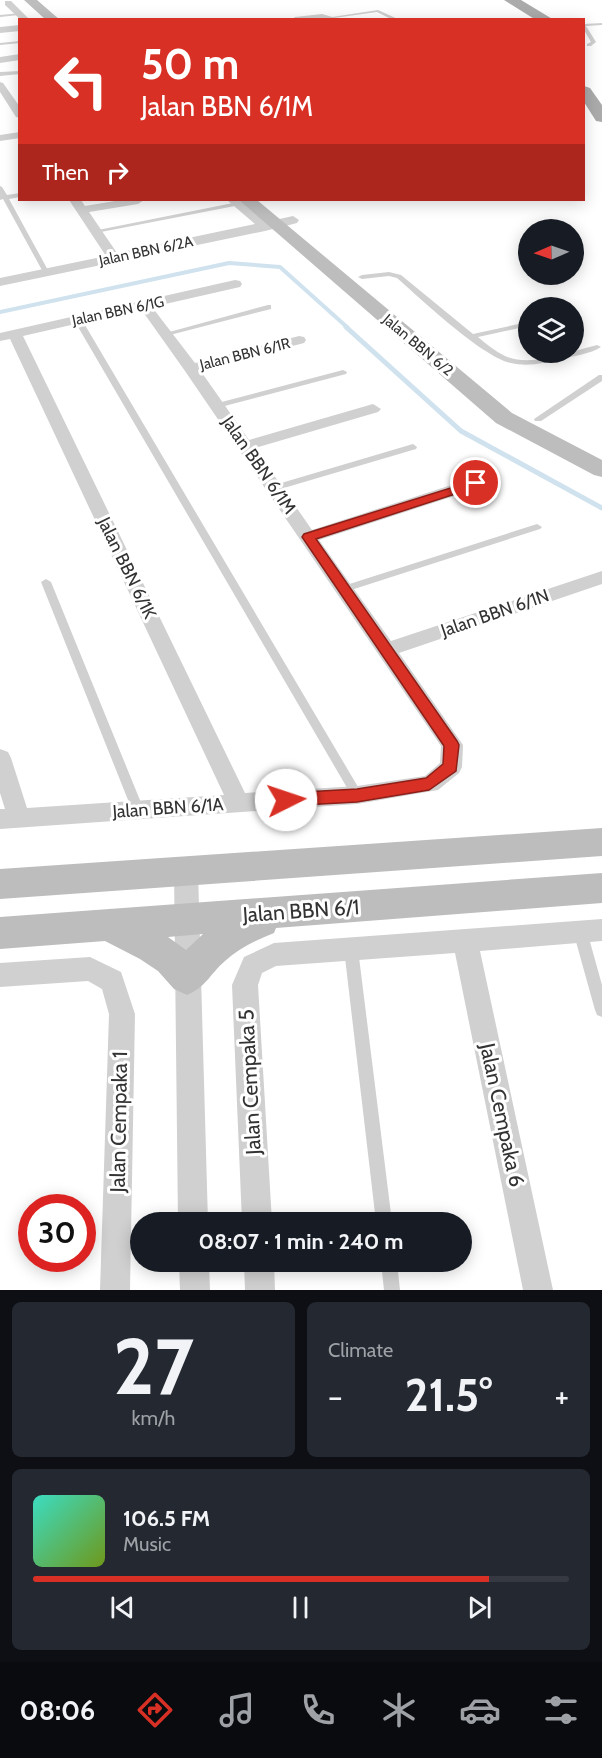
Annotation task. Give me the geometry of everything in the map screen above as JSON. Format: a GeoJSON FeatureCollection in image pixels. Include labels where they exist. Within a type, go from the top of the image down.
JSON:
{"type":"FeatureCollection","features":[{"type":"Feature","properties":{"kind":"main road"},"geometry":{"type":"LineString","coordinates":[[511,0],[543,18]]}},
{"type":"Feature","properties":{"kind":"main road"},"geometry":{"type":"LineString","coordinates":[[585,92],[602,117]]}},
{"type":"Feature","properties":{"kind":"street"},"geometry":{"type":"LineString","coordinates":[[17,6],[36,18]]}},
{"type":"Feature","properties":{"kind":"street"},"geometry":{"type":"LineString","coordinates":[[17,6],[49,18]]}},
{"type":"Feature","properties":{"kind":"street"},"geometry":{"type":"LineString","coordinates":[[0,30],[18,28]]}},
{"type":"Feature","properties":{"kind":"street"},"geometry":{"type":"LineString","coordinates":[[0,60],[18,57]]}},
{"type":"Feature","properties":{"kind":"street"},"geometry":{"type":"LineString","coordinates":[[1,86],[18,88]]}},
{"type":"Feature","properties":{"kind":"street"},"geometry":{"type":"LineString","coordinates":[[1,86],[18,109]]}},
{"type":"Feature","properties":{"kind":"street"},"geometry":{"type":"LineString","coordinates":[[0,138],[18,135]]}},
{"type":"Feature","properties":{"kind":"street"},"geometry":{"type":"LineString","coordinates":[[114,258],[79,205],[126,201]]}},
{"type":"Feature","properties":{"kind":"street","name":"Jalan BBN 6/2"},"geometry":{"type":"LineString","coordinates":[[240,201],[362,277],[521,410],[602,452]]}},
{"type":"Feature","properties":{"kind":"street","name":"Jalan BBN 6/2"},"geometry":{"type":"LineString","coordinates":[[268,201],[278,223],[504,418],[602,470]]}},
{"type":"Feature","properties":{"kind":"street","name":"Jalan BBN 6/2A"},"geometry":{"type":"LineString","coordinates":[[0,282],[278,223]]}},
{"type":"Feature","properties":{"kind":"street","name":"Jalan BBN 6/1G"},"geometry":{"type":"LineString","coordinates":[[8,336],[235,284]]}},
{"type":"Feature","properties":{"kind":"street","name":"Jalan BBN 6/1M"},"geometry":{"type":"LineString","coordinates":[[145,306],[191,368],[452,745]]}},
{"type":"Feature","properties":{"kind":"street","name":"Jalan BBN 6/1K"},"geometry":{"type":"LineString","coordinates":[[8,336],[239,803]]}},
{"type":"Feature","properties":{"kind":"street","name":"Jalan BBN 6/1R"},"geometry":{"type":"LineString","coordinates":[[191,368],[299,340]]}},
{"type":"Feature","properties":{"kind":"street"},"geometry":{"type":"LineString","coordinates":[[245,446],[373,409]]}},
{"type":"Feature","properties":{"kind":"street"},"geometry":{"type":"LineString","coordinates":[[308,537],[476,483]]}},
{"type":"Feature","properties":{"kind":"street","name":"Jalan BBN 6/1N"},"geometry":{"type":"LineString","coordinates":[[387,650],[602,577]]}},
{"type":"Feature","properties":{"kind":"street","name":"Jalan BBN 6/1A"},"geometry":{"type":"LineString","coordinates":[[9,818],[357,795],[429,784],[451,767],[452,745]]}},
{"type":"Feature","properties":{"kind":"street"},"geometry":{"type":"LineString","coordinates":[[0,758],[9,818]]}},
{"type":"Feature","properties":{"kind":"street"},"geometry":{"type":"LineString","coordinates":[[0,884],[602,842]]}},
{"type":"Feature","properties":{"kind":"street"},"geometry":{"type":"LineString","coordinates":[[186,871],[193,1212]]}},
{"type":"Feature","properties":{"kind":"street","name":"Jalan BBN 6/1"},"geometry":{"type":"LineString","coordinates":[[0,933],[602,888]]}},
{"type":"Feature","properties":{"kind":"street"},"geometry":{"type":"LineString","coordinates":[[188,977],[206,953],[220,940],[237,930],[290,912]]}},
{"type":"Feature","properties":{"kind":"street"},"geometry":{"type":"LineString","coordinates":[[109,926],[160,949],[175,961],[188,977]]}},
{"type":"Feature","properties":{"kind":"street"},"geometry":{"type":"LineString","coordinates":[[351,949],[591,930]]}},
{"type":"Feature","properties":{"kind":"street","name":"Jalan Cempaka 6"},"geometry":{"type":"LineString","coordinates":[[465,940],[538,1290]]}},
{"type":"Feature","properties":{"kind":"street","name":"Jalan Cempaka 5"},"geometry":{"type":"LineString","coordinates":[[256,1212],[245,984],[253,965],[274,955],[351,949]]}},
{"type":"Feature","properties":{"kind":"street","name":"Jalan Cempaka 1"},"geometry":{"type":"LineString","coordinates":[[1,980],[90,969],[112,981],[122,1014],[115,1290]]}},
{"type":"Feature","properties":{"kind":"street"},"geometry":{"type":"LineString","coordinates":[[194,1272],[195,1290]]}},
{"type":"Feature","properties":{"kind":"street"},"geometry":{"type":"LineString","coordinates":[[259,1272],[260,1290]]}},
{"type":"Feature","properties":{"kind":"lane"},"geometry":{"type":"LineString","coordinates":[[0,16],[17,6]]}},
{"type":"Feature","properties":{"kind":"lane"},"geometry":{"type":"LineString","coordinates":[[336,18],[378,10],[394,18]]}},
{"type":"Feature","properties":{"kind":"lane"},"geometry":{"type":"LineString","coordinates":[[358,12],[367,18]]}},
{"type":"Feature","properties":{"kind":"lane"},"geometry":{"type":"LineString","coordinates":[[585,26],[602,24]]}},
{"type":"Feature","properties":{"kind":"lane"},"geometry":{"type":"LineString","coordinates":[[585,28],[594,42],[586,45]]}},
{"type":"Feature","properties":{"kind":"lane"},"geometry":{"type":"LineString","coordinates":[[0,44],[18,42]]}},
{"type":"Feature","properties":{"kind":"lane"},"geometry":{"type":"LineString","coordinates":[[586,45],[602,45]]}},
{"type":"Feature","properties":{"kind":"lane"},"geometry":{"type":"LineString","coordinates":[[0,74],[18,72]]}},
{"type":"Feature","properties":{"kind":"lane"},"geometry":{"type":"LineString","coordinates":[[0,188],[3,198],[46,272]]}},
{"type":"Feature","properties":{"kind":"lane"},"geometry":{"type":"LineString","coordinates":[[3,198],[18,195]]}},
{"type":"Feature","properties":{"kind":"lane"},"geometry":{"type":"LineString","coordinates":[[96,231],[240,201]]}},
{"type":"Feature","properties":{"kind":"lane"},"geometry":{"type":"LineString","coordinates":[[362,277],[389,274],[399,276],[490,351],[509,361],[518,361]]}},
{"type":"Feature","properties":{"kind":"lane"},"geometry":{"type":"LineString","coordinates":[[166,334],[268,307]]}},
{"type":"Feature","properties":{"kind":"lane"},"geometry":{"type":"LineString","coordinates":[[78,320],[357,795]]}},
{"type":"Feature","properties":{"kind":"lane"},"geometry":{"type":"LineString","coordinates":[[473,336],[518,326]]}},
{"type":"Feature","properties":{"kind":"lane"},"geometry":{"type":"LineString","coordinates":[[584,350],[597,347]]}},
{"type":"Feature","properties":{"kind":"lane"},"geometry":{"type":"LineString","coordinates":[[217,406],[343,372]]}},
{"type":"Feature","properties":{"kind":"lane"},"geometry":{"type":"LineString","coordinates":[[538,419],[602,377]]}},
{"type":"Feature","properties":{"kind":"lane"},"geometry":{"type":"LineString","coordinates":[[274,488],[413,447]]}},
{"type":"Feature","properties":{"kind":"lane"},"geometry":{"type":"LineString","coordinates":[[344,589],[537,527]]}},
{"type":"Feature","properties":{"kind":"lane"},"geometry":{"type":"LineString","coordinates":[[46,582],[138,810]]}},
{"type":"Feature","properties":{"kind":"lane"},"geometry":{"type":"LineString","coordinates":[[591,930],[602,1010]]}},
{"type":"Feature","properties":{"kind":"lane"},"geometry":{"type":"LineString","coordinates":[[351,949],[383,1212]]}},
{"type":"Feature","properties":{"kind":"lane"},"geometry":{"type":"LineString","coordinates":[[390,1272],[392,1290]]}},
{"type":"Feature","properties":{"kind":"waterway"},"geometry":{"type":"LineString","coordinates":[[0,312],[229,263],[280,267],[348,328]]}},
{"type":"Feature","properties":{"kind":"waterway"},"geometry":{"type":"LineString","coordinates":[[346,327],[461,431],[602,508]]}},
{"type":"Feature","properties":{"kind":"route"},"geometry":{"type":"LineString","coordinates":[[286,800],[357,795],[429,784],[451,767],[452,745],[308,537],[476,483]]}}]}
